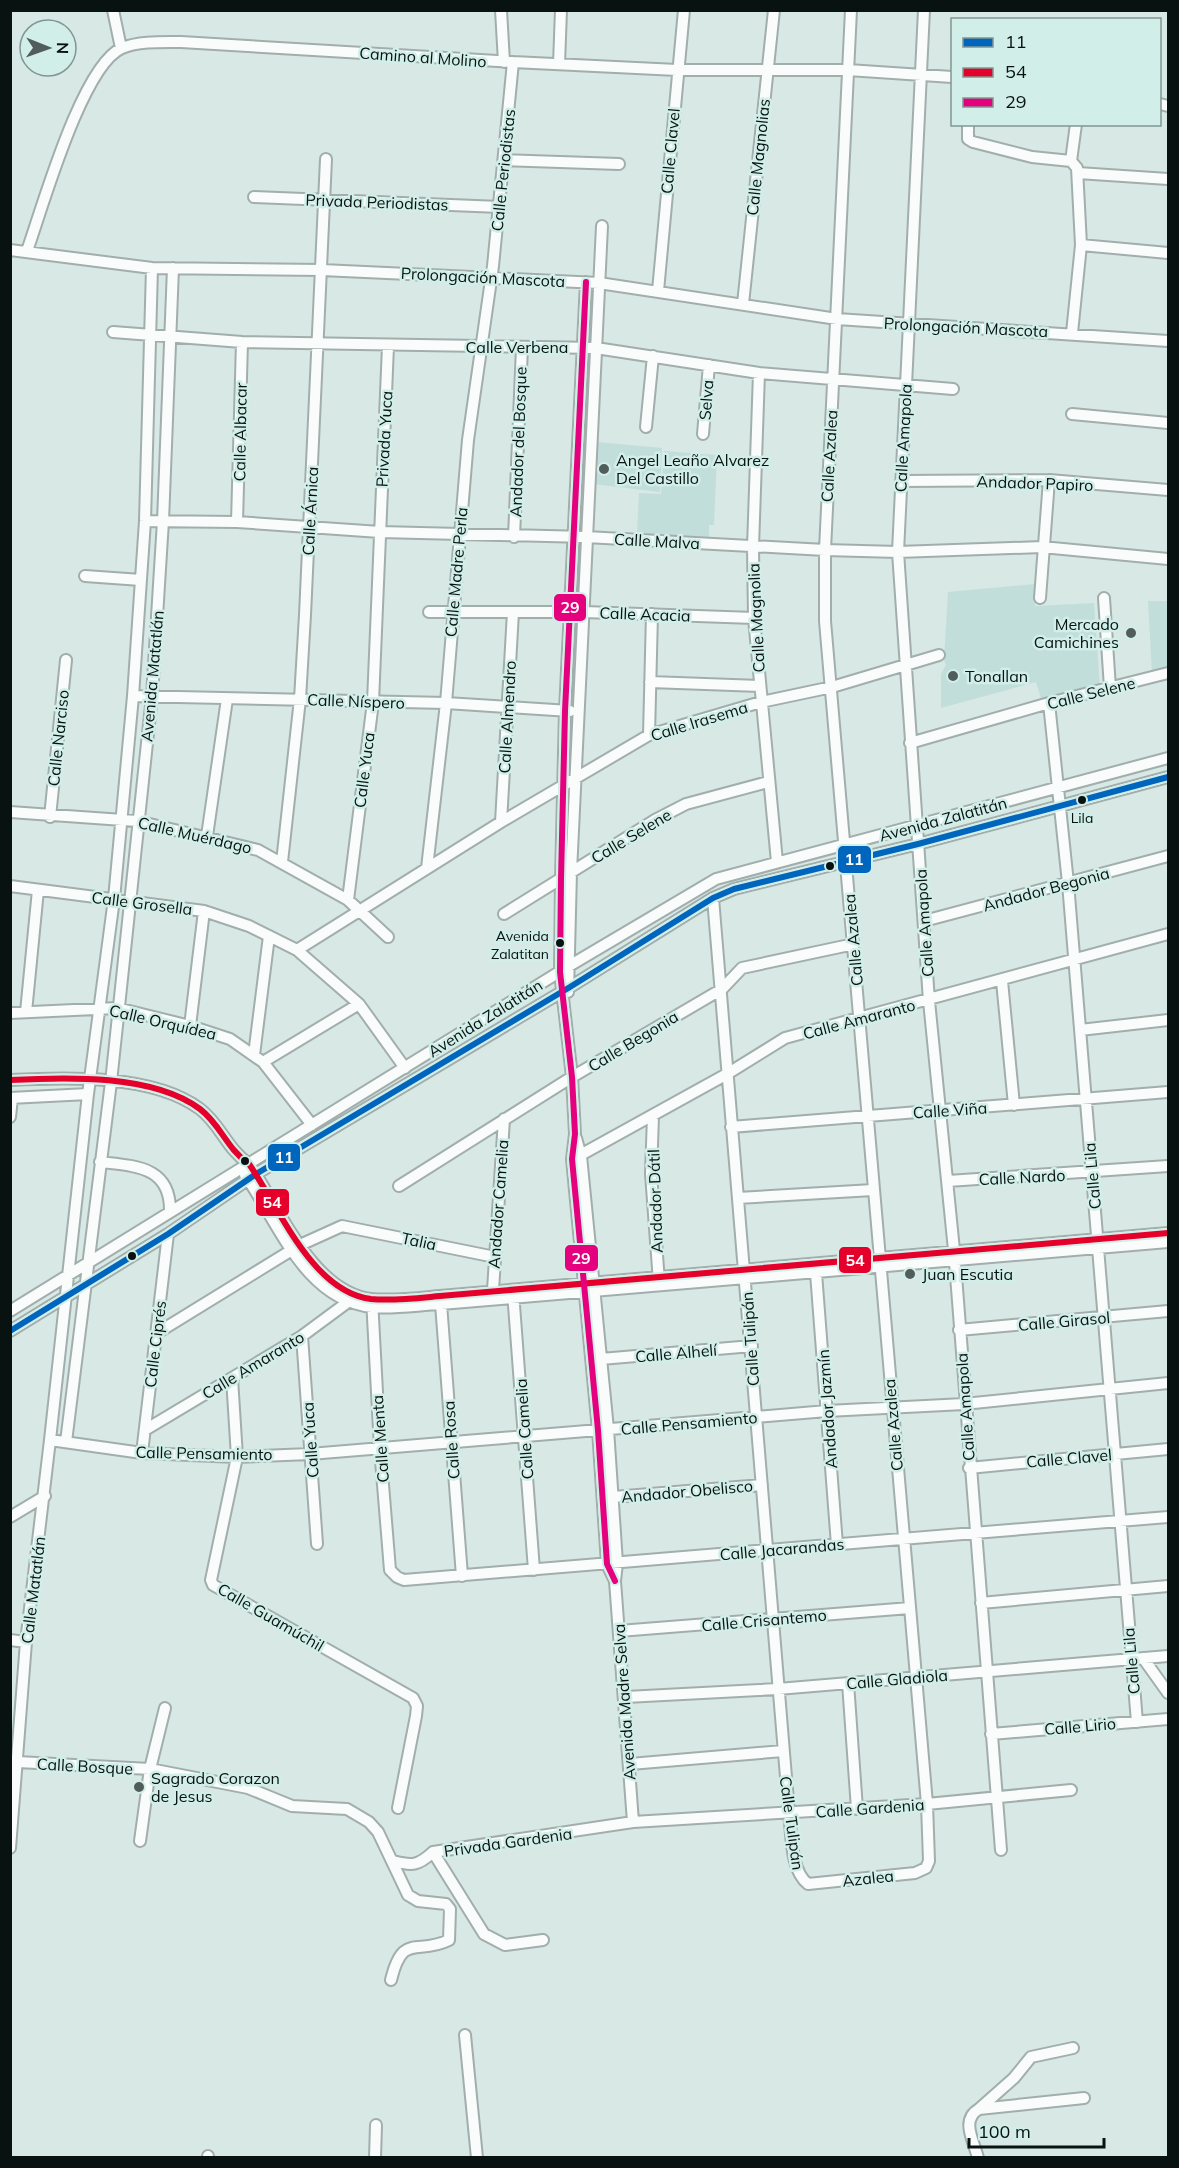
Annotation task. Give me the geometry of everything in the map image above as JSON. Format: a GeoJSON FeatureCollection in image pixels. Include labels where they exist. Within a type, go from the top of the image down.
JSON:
{"type":"FeatureCollection","features":[{"type":"Feature","properties":{"kind":"street"},"geometry":{"type":"LineString","coordinates":[[27,252],[84,96],[94,76],[120,48],[114,10]]}},
{"type":"Feature","properties":{"kind":"street","name":"Calle Periodistas"},"geometry":{"type":"LineString","coordinates":[[489,277],[500,207],[504,160],[508,62],[501,10]]}},
{"type":"Feature","properties":{"kind":"street"},"geometry":{"type":"LineString","coordinates":[[559,64],[561,10]]}},
{"type":"Feature","properties":{"kind":"street","name":"Calle Clavel"},"geometry":{"type":"LineString","coordinates":[[658,291],[684,10]]}},
{"type":"Feature","properties":{"kind":"street","name":"Calle Magnolias"},"geometry":{"type":"LineString","coordinates":[[743,304],[774,10]]}},
{"type":"Feature","properties":{"kind":"street","name":"Calle Azalea"},"geometry":{"type":"LineString","coordinates":[[850,10],[825,550],[825,621],[927,1804],[930,1853],[926,1868]]}},
{"type":"Feature","properties":{"kind":"street","name":"Calle Amapola"},"geometry":{"type":"LineString","coordinates":[[924,10],[907,324],[898,552],[929,1001],[948,1181],[1001,1850]]}},
{"type":"Feature","properties":{"kind":"street","name":"Camino al Molino"},"geometry":{"type":"LineString","coordinates":[[120,48],[149,43],[181,42],[677,70],[848,70],[951,77]]}},
{"type":"Feature","properties":{"kind":"street"},"geometry":{"type":"LineString","coordinates":[[968,126],[968,139],[1032,157],[1076,163],[1081,245],[1072,333]]}},
{"type":"Feature","properties":{"kind":"street"},"geometry":{"type":"LineString","coordinates":[[1071,161],[1076,126]]}},
{"type":"Feature","properties":{"kind":"street","name":"Calle Árnica"},"geometry":{"type":"LineString","coordinates":[[282,862],[300,699],[326,159]]}},
{"type":"Feature","properties":{"kind":"street"},"geometry":{"type":"LineString","coordinates":[[504,160],[618,164]]}},
{"type":"Feature","properties":{"kind":"street"},"geometry":{"type":"LineString","coordinates":[[1078,173],[1168,179]]}},
{"type":"Feature","properties":{"kind":"street","name":"Privada Periodistas"},"geometry":{"type":"LineString","coordinates":[[254,197],[500,207]]}},
{"type":"Feature","properties":{"kind":"street","name":"Avenida Madre Selva"},"geometry":{"type":"LineString","coordinates":[[565,969],[602,226]]}},
{"type":"Feature","properties":{"kind":"street"},"geometry":{"type":"LineString","coordinates":[[1081,245],[1168,253]]}},
{"type":"Feature","properties":{"kind":"street","name":"Prolongación Mascota"},"geometry":{"type":"LineString","coordinates":[[10,250],[152,268],[322,270],[599,283],[837,319],[1168,341]]}},
{"type":"Feature","properties":{"kind":"street","name":"Avenida Matatlán"},"geometry":{"type":"LineString","coordinates":[[90,1079],[114,899],[133,696],[145,521],[152,268]]}},
{"type":"Feature","properties":{"kind":"street","name":"Avenida Matatlán"},"geometry":{"type":"LineString","coordinates":[[111,1082],[117,1008],[152,696],[163,521],[173,268]]}},
{"type":"Feature","properties":{"kind":"street","name":"Calle Madre Perla"},"geometry":{"type":"LineString","coordinates":[[427,868],[446,703],[468,440],[483,348],[489,277]]}},
{"type":"Feature","properties":{"kind":"street","name":"Avenida Madre Selva"},"geometry":{"type":"LineString","coordinates":[[586,282],[565,711],[561,879],[565,1004],[572,1077],[574,1134],[603,1430],[613,1497],[612,1563]]}},
{"type":"Feature","properties":{"kind":"street","name":"Calle Verbena"},"geometry":{"type":"LineString","coordinates":[[112,332],[242,342],[483,348],[583,347],[759,373],[832,381],[953,389]]}},
{"type":"Feature","properties":{"kind":"street","name":"Calle Albacar"},"geometry":{"type":"LineString","coordinates":[[237,522],[242,342]]}},
{"type":"Feature","properties":{"kind":"street","name":"Privada Yuca"},"geometry":{"type":"LineString","coordinates":[[380,532],[388,346]]}},
{"type":"Feature","properties":{"kind":"street","name":"Andador del Bosque"},"geometry":{"type":"LineString","coordinates":[[514,537],[522,347]]}},
{"type":"Feature","properties":{"kind":"street"},"geometry":{"type":"LineString","coordinates":[[646,427],[653,356]]}},
{"type":"Feature","properties":{"kind":"street","name":"Selva"},"geometry":{"type":"LineString","coordinates":[[703,434],[708,365]]}},
{"type":"Feature","properties":{"kind":"street","name":"Calle Magnolia"},"geometry":{"type":"LineString","coordinates":[[759,373],[753,547],[754,618],[777,862]]}},
{"type":"Feature","properties":{"kind":"street"},"geometry":{"type":"LineString","coordinates":[[1072,414],[1168,423]]}},
{"type":"Feature","properties":{"kind":"street"},"geometry":{"type":"LineString","coordinates":[[1040,598],[1042,547],[1049,480]]}},
{"type":"Feature","properties":{"kind":"street","name":"Andador Papiro"},"geometry":{"type":"LineString","coordinates":[[901,482],[1049,480],[1168,490]]}},
{"type":"Feature","properties":{"kind":"street","name":"Calle Malva"},"geometry":{"type":"LineString","coordinates":[[145,521],[237,522],[380,532],[586,537],[825,550],[898,552],[1042,547],[1168,559]]}},
{"type":"Feature","properties":{"kind":"street","name":"Calle Yuca"},"geometry":{"type":"LineString","coordinates":[[348,900],[373,702],[380,532]]}},
{"type":"Feature","properties":{"kind":"street"},"geometry":{"type":"LineString","coordinates":[[86,576],[141,580]]}},
{"type":"Feature","properties":{"kind":"street"},"geometry":{"type":"LineString","coordinates":[[1104,598],[1110,688]]}},
{"type":"Feature","properties":{"kind":"street","name":"Calle Acacia"},"geometry":{"type":"LineString","coordinates":[[429,612],[584,612],[754,618]]}},
{"type":"Feature","properties":{"kind":"street","name":"Calle Almendro"},"geometry":{"type":"LineString","coordinates":[[501,822],[513,612]]}},
{"type":"Feature","properties":{"kind":"street"},"geometry":{"type":"LineString","coordinates":[[649,735],[652,614]]}},
{"type":"Feature","properties":{"kind":"street","name":"Calle Irasema"},"geometry":{"type":"LineString","coordinates":[[297,950],[501,822],[649,735],[761,702],[832,687],[939,655]]}},
{"type":"Feature","properties":{"kind":"street","name":"Calle Narciso"},"geometry":{"type":"LineString","coordinates":[[50,817],[66,660]]}},
{"type":"Feature","properties":{"kind":"street","name":"Calle Selene"},"geometry":{"type":"LineString","coordinates":[[910,743],[1049,703],[1168,673]]}},
{"type":"Feature","properties":{"kind":"street"},"geometry":{"type":"LineString","coordinates":[[650,682],[760,686]]}},
{"type":"Feature","properties":{"kind":"street","name":"Calle Níspero"},"geometry":{"type":"LineString","coordinates":[[133,696],[446,703],[579,711]]}},
{"type":"Feature","properties":{"kind":"street"},"geometry":{"type":"LineString","coordinates":[[207,836],[227,699]]}},
{"type":"Feature","properties":{"kind":"street","name":"Calle Lila"},"geometry":{"type":"LineString","coordinates":[[1049,703],[1068,883],[1137,1722]]}},
{"type":"Feature","properties":{"kind":"street","name":"Avenida Zalatitán"},"geometry":{"type":"LineString","coordinates":[[10,1311],[708,883],[727,875],[1059,789],[1168,758]]}},
{"type":"Feature","properties":{"kind":"street","name":"Avenida Zalatitán"},"geometry":{"type":"LineString","coordinates":[[10,1330],[168,1234],[252,1177],[565,990],[713,898],[734,889],[918,844],[1168,777]]}},
{"type":"Feature","properties":{"kind":"street","name":"Calle Selene"},"geometry":{"type":"LineString","coordinates":[[504,914],[686,804],[768,782]]}},
{"type":"Feature","properties":{"kind":"street","name":"Calle Muérdago"},"geometry":{"type":"LineString","coordinates":[[10,812],[50,817],[137,821],[258,850],[348,900],[388,937]]}},
{"type":"Feature","properties":{"kind":"street","name":"Andador Begonia"},"geometry":{"type":"LineString","coordinates":[[924,921],[1168,856]]}},
{"type":"Feature","properties":{"kind":"street","name":"Calle Grosella"},"geometry":{"type":"LineString","coordinates":[[10,886],[204,911],[269,936],[297,950],[359,1004],[405,1068]]}},
{"type":"Feature","properties":{"kind":"street"},"geometry":{"type":"LineString","coordinates":[[26,1012],[38,890]]}},
{"type":"Feature","properties":{"kind":"street","name":"Calle Tulipán"},"geometry":{"type":"LineString","coordinates":[[713,898],[722,989],[731,1127],[752,1346],[783,1751],[796,1864],[799,1878],[808,1884]]}},
{"type":"Feature","properties":{"kind":"street"},"geometry":{"type":"LineString","coordinates":[[190,1026],[204,911]]}},
{"type":"Feature","properties":{"kind":"street","name":"Calle Amaranto"},"geometry":{"type":"LineString","coordinates":[[576,1157],[727,1074],[784,1038],[859,1020],[1168,934]]}},
{"type":"Feature","properties":{"kind":"street"},"geometry":{"type":"LineString","coordinates":[[254,1055],[269,936]]}},
{"type":"Feature","properties":{"kind":"street"},"geometry":{"type":"LineString","coordinates":[[719,966],[742,968],[854,944]]}},
{"type":"Feature","properties":{"kind":"street","name":"Calle Begonia"},"geometry":{"type":"LineString","coordinates":[[399,1186],[572,1077],[722,989],[742,968]]}},
{"type":"Feature","properties":{"kind":"street"},"geometry":{"type":"LineString","coordinates":[[1002,981],[1014,1105]]}},
{"type":"Feature","properties":{"kind":"street"},"geometry":{"type":"LineString","coordinates":[[264,1062],[359,1004]]}},
{"type":"Feature","properties":{"kind":"street","name":"Calle Orquídea"},"geometry":{"type":"LineString","coordinates":[[10,1013],[117,1008],[190,1026],[230,1039],[264,1062],[312,1125]]}},
{"type":"Feature","properties":{"kind":"street"},"geometry":{"type":"LineString","coordinates":[[1080,1030],[1168,1020]]}},
{"type":"Feature","properties":{"kind":"street"},"geometry":{"type":"LineString","coordinates":[[10,1080],[90,1079],[165,1091],[183,1098],[202,1110],[217,1126],[296,1247],[310,1274],[353,1298],[372,1303],[441,1304],[513,1293],[1098,1243],[1168,1233]]}},
{"type":"Feature","properties":{"kind":"street","name":"Calle Matatlán"},"geometry":{"type":"LineString","coordinates":[[10,1848],[26,1642],[45,1496],[90,1079]]}},
{"type":"Feature","properties":{"kind":"street"},"geometry":{"type":"LineString","coordinates":[[50,1440],[66,1442],[111,1082]]}},
{"type":"Feature","properties":{"kind":"street","name":"Calle Viña"},"geometry":{"type":"LineString","coordinates":[[731,1127],[1086,1101],[1168,1092]]}},
{"type":"Feature","properties":{"kind":"street"},"geometry":{"type":"LineString","coordinates":[[10,1118],[11,1098],[88,1094]]}},
{"type":"Feature","properties":{"kind":"street","name":"Andador Dátil"},"geometry":{"type":"LineString","coordinates":[[653,1116],[651,1174],[659,1281]]}},
{"type":"Feature","properties":{"kind":"street","name":"Andador Camelia"},"geometry":{"type":"LineString","coordinates":[[493,1290],[504,1119]]}},
{"type":"Feature","properties":{"kind":"street"},"geometry":{"type":"LineString","coordinates":[[100,1162],[141,1167],[153,1173],[167,1190],[170,1212]]}},
{"type":"Feature","properties":{"kind":"street","name":"Calle Nardo"},"geometry":{"type":"LineString","coordinates":[[948,1181],[1092,1173],[1168,1166]]}},
{"type":"Feature","properties":{"kind":"street"},"geometry":{"type":"LineString","coordinates":[[738,1198],[873,1190]]}},
{"type":"Feature","properties":{"kind":"street","name":"Talia"},"geometry":{"type":"LineString","coordinates":[[296,1247],[342,1226],[495,1257]]}},
{"type":"Feature","properties":{"kind":"street","name":"Calle Ciprés"},"geometry":{"type":"LineString","coordinates":[[142,1454],[168,1234]]}},
{"type":"Feature","properties":{"kind":"street"},"geometry":{"type":"LineString","coordinates":[[1098,1243],[1168,1242]]}},
{"type":"Feature","properties":{"kind":"street"},"geometry":{"type":"LineString","coordinates":[[157,1333],[296,1247]]}},
{"type":"Feature","properties":{"kind":"street"},"geometry":{"type":"LineString","coordinates":[[746,1273],[816,1273],[880,1261]]}},
{"type":"Feature","properties":{"kind":"street","name":"Andador Jazmín"},"geometry":{"type":"LineString","coordinates":[[816,1273],[837,1545]]}},
{"type":"Feature","properties":{"kind":"street","name":"Avenida Madre Selva"},"geometry":{"type":"LineString","coordinates":[[589,1286],[600,1359],[612,1563],[626,1697],[633,1822]]}},
{"type":"Feature","properties":{"kind":"street"},"geometry":{"type":"LineString","coordinates":[[372,1303],[493,1290],[513,1293]]}},
{"type":"Feature","properties":{"kind":"street","name":"Calle Camelia"},"geometry":{"type":"LineString","coordinates":[[513,1293],[534,1570]]}},
{"type":"Feature","properties":{"kind":"street","name":"Calle Amaranto"},"geometry":{"type":"LineString","coordinates":[[145,1430],[302,1336],[353,1298]]}},
{"type":"Feature","properties":{"kind":"street","name":"Calle Menta"},"geometry":{"type":"LineString","coordinates":[[372,1303],[390,1570],[396,1577]]}},
{"type":"Feature","properties":{"kind":"street","name":"Calle Rosa"},"geometry":{"type":"LineString","coordinates":[[441,1304],[462,1576]]}},
{"type":"Feature","properties":{"kind":"street","name":"Calle Girasol"},"geometry":{"type":"LineString","coordinates":[[959,1330],[1168,1311]]}},
{"type":"Feature","properties":{"kind":"street","name":"Calle Yuca"},"geometry":{"type":"LineString","coordinates":[[302,1336],[317,1544]]}},
{"type":"Feature","properties":{"kind":"street","name":"Calle Alhelí"},"geometry":{"type":"LineString","coordinates":[[600,1359],[752,1346]]}},
{"type":"Feature","properties":{"kind":"street","name":"Calle Guamúchil"},"geometry":{"type":"LineString","coordinates":[[232,1378],[237,1456],[211,1580],[213,1585],[241,1602],[413,1698],[416,1716],[398,1808]]}},
{"type":"Feature","properties":{"kind":"street","name":"Calle Pensamiento"},"geometry":{"type":"LineString","coordinates":[[66,1442],[142,1454],[237,1456],[310,1454],[827,1410],[964,1404],[1109,1391],[1168,1383]]}},
{"type":"Feature","properties":{"kind":"street","name":"Calle Clavel"},"geometry":{"type":"LineString","coordinates":[[969,1468],[1168,1449]]}},
{"type":"Feature","properties":{"kind":"street","name":"Andador Obelisco"},"geometry":{"type":"LineString","coordinates":[[613,1497],[762,1485]]}},
{"type":"Feature","properties":{"kind":"street"},"geometry":{"type":"LineString","coordinates":[[10,1516],[45,1496]]}},
{"type":"Feature","properties":{"kind":"street","name":"Calle Jacarandas"},"geometry":{"type":"LineString","coordinates":[[396,1577],[404,1580],[462,1576],[1168,1517]]}},
{"type":"Feature","properties":{"kind":"street"},"geometry":{"type":"LineString","coordinates":[[981,1603],[1168,1586]]}},
{"type":"Feature","properties":{"kind":"street","name":"Calle Crisantemo"},"geometry":{"type":"LineString","coordinates":[[619,1631],[910,1608]]}},
{"type":"Feature","properties":{"kind":"street"},"geometry":{"type":"LineString","coordinates":[[10,1640],[26,1642]]}},
{"type":"Feature","properties":{"kind":"street","name":"Calle Gladiola"},"geometry":{"type":"LineString","coordinates":[[626,1697],[778,1689],[1168,1656]]}},
{"type":"Feature","properties":{"kind":"street"},"geometry":{"type":"LineString","coordinates":[[1143,1659],[1168,1693]]}},
{"type":"Feature","properties":{"kind":"street"},"geometry":{"type":"LineString","coordinates":[[848,1683],[857,1809]]}},
{"type":"Feature","properties":{"kind":"street"},"geometry":{"type":"LineString","coordinates":[[140,1840],[150,1769],[165,1708]]}},
{"type":"Feature","properties":{"kind":"street","name":"Calle Lirio"},"geometry":{"type":"LineString","coordinates":[[991,1734],[1168,1719]]}},
{"type":"Feature","properties":{"kind":"street"},"geometry":{"type":"LineString","coordinates":[[630,1764],[783,1751]]}},
{"type":"Feature","properties":{"kind":"street","name":"Calle Bosque"},"geometry":{"type":"LineString","coordinates":[[18,1762],[150,1769],[248,1788],[292,1806],[347,1809],[369,1822],[378,1832],[405,1890],[412,1899],[446,1904],[450,1909],[451,1934],[448,1940],[443,1943],[406,1949],[395,1962],[391,1980]]}},
{"type":"Feature","properties":{"kind":"street","name":"Calle Gardenia"},"geometry":{"type":"LineString","coordinates":[[633,1822],[927,1804],[1071,1790]]}},
{"type":"Feature","properties":{"kind":"street","name":"Privada Gardenia"},"geometry":{"type":"LineString","coordinates":[[543,1940],[505,1945],[484,1934],[433,1852],[633,1822]]}},
{"type":"Feature","properties":{"kind":"street"},"geometry":{"type":"LineString","coordinates":[[393,1861],[411,1866],[418,1865],[433,1852]]}},
{"type":"Feature","properties":{"kind":"street","name":"Azalea"},"geometry":{"type":"LineString","coordinates":[[808,1884],[915,1873],[926,1868]]}},
{"type":"Feature","properties":{"kind":"street"},"geometry":{"type":"LineString","coordinates":[[465,2035],[477,2157]]}},
{"type":"Feature","properties":{"kind":"street"},"geometry":{"type":"LineString","coordinates":[[978,2157],[968,2123],[975,2111],[1014,2078],[1031,2057],[1073,2048]]}},
{"type":"Feature","properties":{"kind":"street"},"geometry":{"type":"LineString","coordinates":[[975,2111],[1084,2097]]}},
{"type":"Feature","properties":{"kind":"street"},"geometry":{"type":"LineString","coordinates":[[375,2157],[376,2125]]}},
{"type":"Feature","properties":{"kind":"shaded area"},"geometry":{"type":"Polygon","coordinates":[[[597,442],[662,448],[660,492],[593,484],[597,442]]]}},
{"type":"Feature","properties":{"kind":"shaded area"},"geometry":{"type":"Polygon","coordinates":[[[664,451],[717,455],[714,525],[709,525],[709,537],[637,534],[639,493],[661,494],[664,451]]]}},
{"type":"Feature","properties":{"kind":"shaded area"},"geometry":{"type":"Polygon","coordinates":[[[1035,584],[1035,606],[1094,603],[1100,688],[1042,702],[1036,682],[941,708],[941,674],[946,665],[944,660],[948,592],[1035,584]]]}},
{"type":"Feature","properties":{"kind":"shaded area"},"geometry":{"type":"Polygon","coordinates":[[[1148,601],[1168,601],[1168,669],[1152,673],[1148,601]]]}},
{"type":"Feature","properties":{"kind":"transit line","name":"29"},"geometry":{"type":"LineString","coordinates":[[586,282],[565,711],[560,972],[572,1077],[575,1134],[572,1159],[598,1430],[607,1564],[615,1581]]}},
{"type":"Feature","properties":{"kind":"transit line","name":"11"},"geometry":{"type":"LineString","coordinates":[[10,1331],[168,1234],[256,1174],[570,987],[713,898],[734,889],[918,844],[1168,777]]}},
{"type":"Feature","properties":{"kind":"transit line","name":"54"},"geometry":{"type":"LineString","coordinates":[[10,1080],[57,1078],[109,1080],[158,1089],[200,1109],[241,1158],[249,1164],[285,1224],[314,1265],[331,1281],[350,1293],[371,1299],[415,1298],[1168,1233]]}},
{"type":"Feature","properties":{"kind":"place","name":"Angel Leaño Alvarez Del Castillo"},"geometry":{"type":"Point","coordinates":[604,469]}},
{"type":"Feature","properties":{"kind":"place","name":"Mercado Camichines"},"geometry":{"type":"Point","coordinates":[1131,633]}},
{"type":"Feature","properties":{"kind":"place","name":"Tonallan"},"geometry":{"type":"Point","coordinates":[953,676]}},
{"type":"Feature","properties":{"kind":"place","name":"Lila"},"geometry":{"type":"Point","coordinates":[1082,800]}},
{"type":"Feature","properties":{"kind":"place","name":"Avenida Zalatitan"},"geometry":{"type":"Point","coordinates":[560,943]}},
{"type":"Feature","properties":{"kind":"place","name":"Juan Escutia"},"geometry":{"type":"Point","coordinates":[910,1274]}},
{"type":"Feature","properties":{"kind":"place","name":"Sagrado Corazon de Jesus"},"geometry":{"type":"Point","coordinates":[139,1787]}}]}
